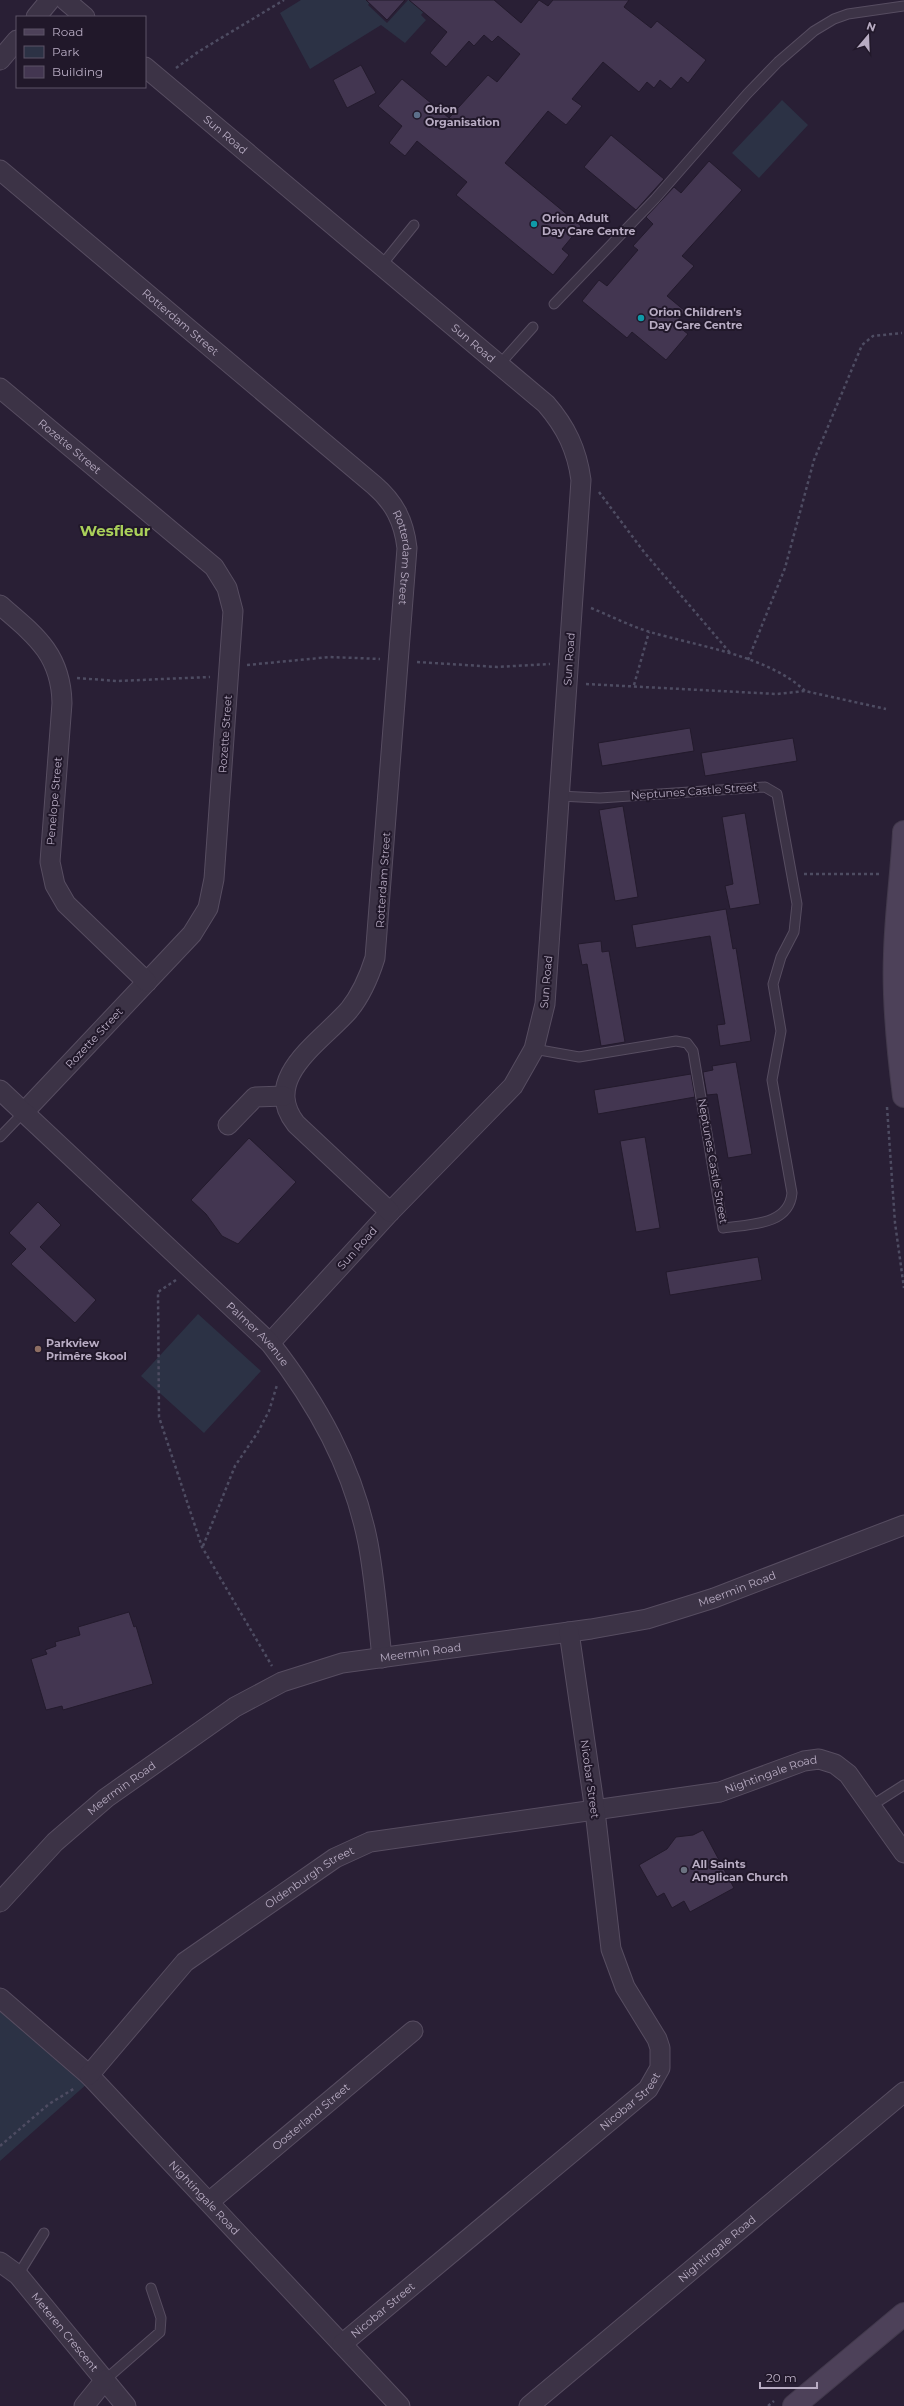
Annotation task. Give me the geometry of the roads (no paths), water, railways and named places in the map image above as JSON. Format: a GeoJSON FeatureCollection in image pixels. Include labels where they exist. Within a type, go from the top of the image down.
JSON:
{"type":"FeatureCollection","features":[{"type":"Feature","properties":{"kind":"main road"},"geometry":{"type":"LineString","coordinates":[[903,1082],[895,998],[895,955],[904,832]]}},
{"type":"Feature","properties":{"kind":"main road"},"geometry":{"type":"LineString","coordinates":[[794,2406],[904,2314]]}},
{"type":"Feature","properties":{"kind":"street"},"geometry":{"type":"LineString","coordinates":[[37,16],[50,0]]}},
{"type":"Feature","properties":{"kind":"street"},"geometry":{"type":"LineString","coordinates":[[65,0],[84,16]]}},
{"type":"Feature","properties":{"kind":"street"},"geometry":{"type":"LineString","coordinates":[[0,60],[16,41]]}},
{"type":"Feature","properties":{"kind":"street","name":"Sun Road"},"geometry":{"type":"LineString","coordinates":[[146,68],[499,365],[556,416],[572,442],[580,466],[582,494],[545,1004],[534,1049],[513,1086],[390,1212],[270,1343]]}},
{"type":"Feature","properties":{"kind":"street","name":"Rotterdam Street"},"geometry":{"type":"LineString","coordinates":[[0,170],[368,480],[391,501],[402,523],[407,548],[375,958],[370,974],[357,999],[290,1072],[284,1088],[284,1096]]}},
{"type":"Feature","properties":{"kind":"street","name":"Rozette Street"},"geometry":{"type":"LineString","coordinates":[[0,388],[214,567],[227,588],[233,611],[230,668],[212,894],[208,908],[196,928],[24,1112]]}},
{"type":"Feature","properties":{"kind":"street","name":"Penelope Street"},"geometry":{"type":"LineString","coordinates":[[0,605],[34,634],[44,646],[59,677],[62,703],[50,849],[51,873],[60,895],[66,904],[147,982]]}},
{"type":"Feature","properties":{"kind":"street","name":"Palmer Avenue"},"geometry":{"type":"LineString","coordinates":[[0,1090],[270,1343],[292,1372],[328,1430],[355,1492],[368,1543],[382,1658]]}},
{"type":"Feature","properties":{"kind":"street"},"geometry":{"type":"LineString","coordinates":[[228,1125],[255,1097],[284,1096],[286,1107],[296,1124],[390,1212]]}},
{"type":"Feature","properties":{"kind":"street","name":"Meermin Road"},"geometry":{"type":"LineString","coordinates":[[0,1902],[55,1842],[106,1798],[235,1707],[282,1682],[322,1668],[382,1658],[613,1626],[681,1609],[904,1525]]}},
{"type":"Feature","properties":{"kind":"street","name":"Nicobar Street"},"geometry":{"type":"LineString","coordinates":[[342,2344],[648,2089],[657,2076],[661,2058],[657,2039],[625,1987],[611,1949],[595,1812],[568,1632]]}},
{"type":"Feature","properties":{"kind":"street","name":"Nightingale Road"},"geometry":{"type":"LineString","coordinates":[[595,1812],[720,1792],[804,1761],[819,1759],[842,1768],[904,1853]]}},
{"type":"Feature","properties":{"kind":"street","name":"Oldenburgh Street"},"geometry":{"type":"LineString","coordinates":[[89,2075],[186,1962],[345,1852],[385,1839],[595,1812]]}},
{"type":"Feature","properties":{"kind":"street","name":"Nightingale Road"},"geometry":{"type":"LineString","coordinates":[[0,1998],[89,2075],[400,2406]]}},
{"type":"Feature","properties":{"kind":"street","name":"Oosterland Street"},"geometry":{"type":"LineString","coordinates":[[209,2202],[412,2031]]}},
{"type":"Feature","properties":{"kind":"street","name":"Nightingale Road"},"geometry":{"type":"LineString","coordinates":[[529,2406],[904,2092]]}},
{"type":"Feature","properties":{"kind":"street","name":"Meteren Crescent"},"geometry":{"type":"LineString","coordinates":[[0,2262],[18,2275],[126,2406]]}},
{"type":"Feature","properties":{"kind":"street"},"geometry":{"type":"LineString","coordinates":[[84,2406],[105,2380]]}},
{"type":"Feature","properties":{"kind":"lane"},"geometry":{"type":"LineString","coordinates":[[554,304],[655,199],[778,62],[814,31],[834,19],[848,14],[904,6]]}},
{"type":"Feature","properties":{"kind":"lane"},"geometry":{"type":"LineString","coordinates":[[381,266],[414,225]]}},
{"type":"Feature","properties":{"kind":"lane"},"geometry":{"type":"LineString","coordinates":[[499,365],[533,327]]}},
{"type":"Feature","properties":{"kind":"lane","name":"Neptunes Castle Street"},"geometry":{"type":"LineString","coordinates":[[534,1049],[579,1057],[676,1041],[687,1043],[693,1051],[723,1228],[780,1217],[788,1209],[792,1193],[772,1080],[781,1031],[773,984],[781,957],[794,932],[797,918],[797,904],[778,798],[770,788],[760,787],[600,798],[560,796]]}},
{"type":"Feature","properties":{"kind":"lane"},"geometry":{"type":"LineString","coordinates":[[0,1137],[24,1112]]}},
{"type":"Feature","properties":{"kind":"lane"},"geometry":{"type":"LineString","coordinates":[[871,1806],[904,1785]]}},
{"type":"Feature","properties":{"kind":"lane"},"geometry":{"type":"LineString","coordinates":[[18,2275],[44,2233]]}},
{"type":"Feature","properties":{"kind":"lane"},"geometry":{"type":"LineString","coordinates":[[105,2380],[160,2332],[161,2318],[151,2288]]}},
{"type":"Feature","properties":{"kind":"place","name":"Orion Organisation"},"geometry":{"type":"Point","coordinates":[417,115]}},
{"type":"Feature","properties":{"kind":"place","name":"Orion Adult Day Care Centre"},"geometry":{"type":"Point","coordinates":[534,224]}},
{"type":"Feature","properties":{"kind":"place","name":"Orion Children's Day Care Centre"},"geometry":{"type":"Point","coordinates":[641,318]}},
{"type":"Feature","properties":{"kind":"place","name":"Parkview Primêre Skool"},"geometry":{"type":"Point","coordinates":[38,1349]}},
{"type":"Feature","properties":{"kind":"place","name":"All Saints Anglican Church"},"geometry":{"type":"Point","coordinates":[684,1870]}},
{"type":"Feature","properties":{"kind":"district","name":"Wesfleur"},"geometry":{"type":"Point","coordinates":[115,531]}}]}
